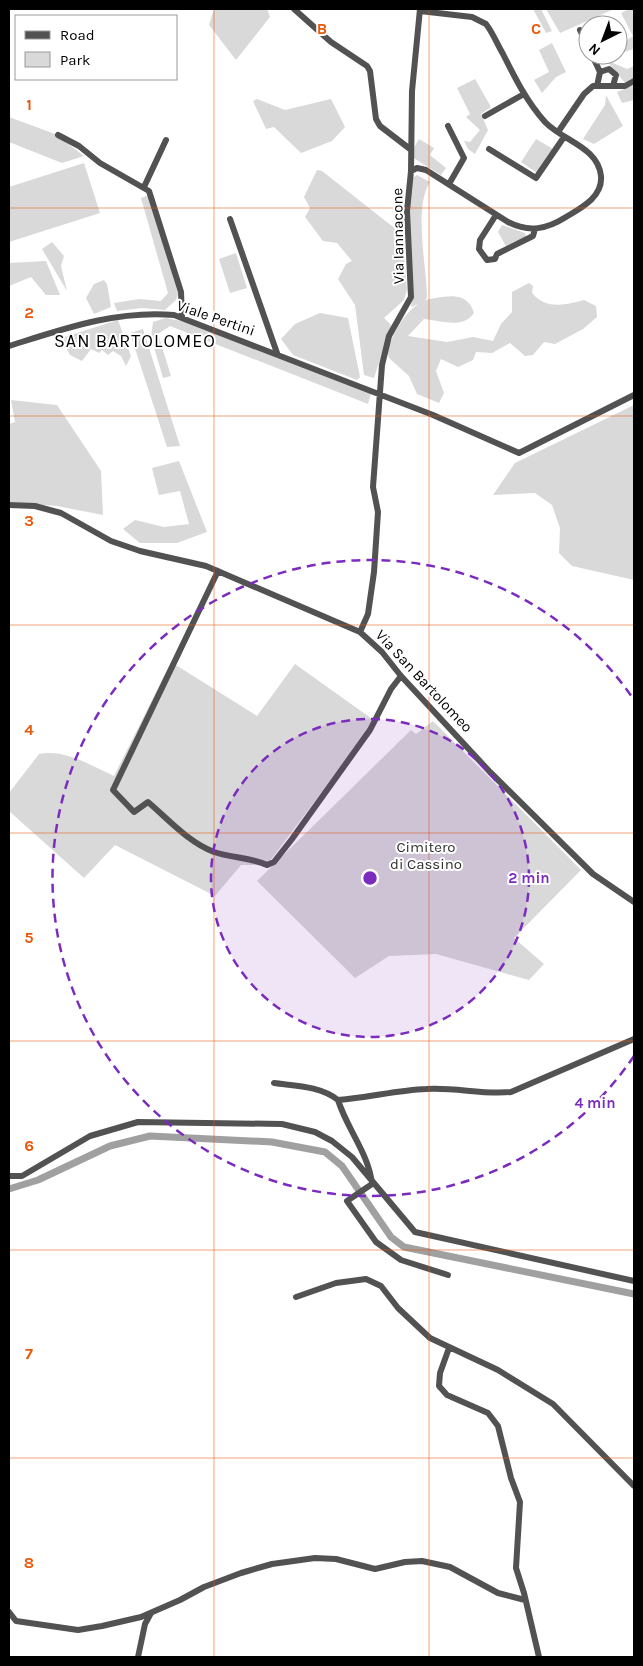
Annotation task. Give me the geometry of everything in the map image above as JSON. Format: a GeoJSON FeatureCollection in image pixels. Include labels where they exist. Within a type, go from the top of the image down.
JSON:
{"type":"FeatureCollection","features":[{"type":"Feature","properties":{"kind":"street"},"geometry":{"type":"LineString","coordinates":[[294,9],[331,42],[367,66],[370,71],[376,119],[380,126],[410,149]]}},
{"type":"Feature","properties":{"kind":"street"},"geometry":{"type":"LineString","coordinates":[[411,171],[420,168],[514,225],[534,229],[555,223],[589,202],[598,192],[600,174],[593,157],[545,122],[524,94],[491,31],[484,23],[466,16],[420,10]]}},
{"type":"Feature","properties":{"kind":"street","name":"Via Iannacone"},"geometry":{"type":"LineString","coordinates":[[360,632],[368,614],[372,593],[378,512],[373,487],[379,423],[379,395],[385,347],[411,296],[407,229],[411,171],[412,91],[420,10]]}},
{"type":"Feature","properties":{"kind":"street"},"geometry":{"type":"LineString","coordinates":[[597,65],[600,72],[597,86]]}},
{"type":"Feature","properties":{"kind":"street"},"geometry":{"type":"LineString","coordinates":[[600,72],[609,69],[613,71],[616,80],[613,86]]}},
{"type":"Feature","properties":{"kind":"street"},"geometry":{"type":"LineString","coordinates":[[558,132],[586,91],[597,86],[625,86],[634,81]]}},
{"type":"Feature","properties":{"kind":"street"},"geometry":{"type":"LineString","coordinates":[[485,116],[524,94]]}},
{"type":"Feature","properties":{"kind":"street"},"geometry":{"type":"LineString","coordinates":[[448,126],[464,158],[449,184]]}},
{"type":"Feature","properties":{"kind":"street"},"geometry":{"type":"LineString","coordinates":[[58,135],[79,146],[100,163],[144,186],[149,191],[181,292],[182,317]]}},
{"type":"Feature","properties":{"kind":"street"},"geometry":{"type":"LineString","coordinates":[[489,149],[535,178],[564,137]]}},
{"type":"Feature","properties":{"kind":"street"},"geometry":{"type":"LineString","coordinates":[[144,186],[166,140]]}},
{"type":"Feature","properties":{"kind":"street"},"geometry":{"type":"LineString","coordinates":[[496,215],[480,240],[479,249],[487,260],[495,259],[497,254],[533,236],[534,229]]}},
{"type":"Feature","properties":{"kind":"street"},"geometry":{"type":"LineString","coordinates":[[230,219],[278,354]]}},
{"type":"Feature","properties":{"kind":"street","name":"Viale Pertini"},"geometry":{"type":"LineString","coordinates":[[9,346],[108,318],[144,314],[182,317],[519,452],[634,395]]}},
{"type":"Feature","properties":{"kind":"street","name":"Via San Bartolomeo"},"geometry":{"type":"LineString","coordinates":[[9,504],[34,506],[61,513],[111,541],[218,571],[360,632],[382,652],[401,676],[490,772],[594,874],[634,902]]}},
{"type":"Feature","properties":{"kind":"street"},"geometry":{"type":"LineString","coordinates":[[218,571],[113,790],[134,812],[148,802],[191,839],[215,852],[253,859],[267,866],[274,862],[292,839],[370,730],[391,689],[401,676]]}},
{"type":"Feature","properties":{"kind":"street"},"geometry":{"type":"LineString","coordinates":[[338,1100],[367,1098],[425,1089],[452,1088],[495,1094],[511,1092],[634,1039]]}},
{"type":"Feature","properties":{"kind":"street"},"geometry":{"type":"LineString","coordinates":[[274,1083],[307,1087],[331,1095],[338,1100],[371,1171],[372,1184]]}},
{"type":"Feature","properties":{"kind":"street"},"geometry":{"type":"LineString","coordinates":[[9,1176],[22,1176],[90,1136],[138,1122],[282,1124],[315,1132],[332,1141],[352,1156],[372,1184],[415,1232],[634,1281]]}},
{"type":"Feature","properties":{"kind":"street"},"geometry":{"type":"LineString","coordinates":[[372,1184],[347,1201],[376,1242],[401,1260],[448,1275]]}},
{"type":"Feature","properties":{"kind":"street"},"geometry":{"type":"LineString","coordinates":[[296,1297],[336,1283],[366,1279],[381,1286],[398,1308],[409,1316],[426,1336],[498,1370],[553,1404],[634,1486]]}},
{"type":"Feature","properties":{"kind":"street"},"geometry":{"type":"LineString","coordinates":[[449,1348],[440,1374],[441,1390],[447,1395],[488,1413],[498,1426],[511,1478],[521,1508],[516,1561],[539,1657]]}},
{"type":"Feature","properties":{"kind":"street"},"geometry":{"type":"LineString","coordinates":[[9,1612],[16,1621],[78,1630],[141,1617],[204,1587],[241,1573],[279,1563],[315,1558],[336,1559],[375,1569],[405,1562],[422,1561],[450,1566],[498,1593],[525,1600]]}},
{"type":"Feature","properties":{"kind":"street"},"geometry":{"type":"LineString","coordinates":[[138,1657],[145,1624],[152,1613]]}},
{"type":"Feature","properties":{"kind":"green space"},"geometry":{"type":"Polygon","coordinates":[[[214,9],[267,9],[270,17],[236,60],[209,25],[214,9]]]}},
{"type":"Feature","properties":{"kind":"green space"},"geometry":{"type":"Polygon","coordinates":[[[533,9],[541,9],[552,31],[546,33],[533,9]]]}},
{"type":"Feature","properties":{"kind":"green space"},"geometry":{"type":"Polygon","coordinates":[[[546,9],[614,9],[600,15],[578,15],[578,25],[560,33],[546,9]]]}},
{"type":"Feature","properties":{"kind":"green space"},"geometry":{"type":"Polygon","coordinates":[[[634,9],[634,49],[628,51],[628,39],[633,36],[628,26],[628,15],[622,15],[621,13],[634,9]]]}},
{"type":"Feature","properties":{"kind":"green space"},"geometry":{"type":"Polygon","coordinates":[[[552,43],[566,72],[556,77],[542,93],[534,80],[549,72],[539,50],[552,43]]]}},
{"type":"Feature","properties":{"kind":"green space"},"geometry":{"type":"Polygon","coordinates":[[[610,65],[618,65],[627,69],[634,66],[634,79],[625,83],[610,65]]]}},
{"type":"Feature","properties":{"kind":"green space"},"geometry":{"type":"Polygon","coordinates":[[[475,79],[491,107],[481,114],[488,130],[475,154],[468,149],[464,141],[470,142],[480,130],[466,117],[470,114],[457,88],[475,79]]]}},
{"type":"Feature","properties":{"kind":"green space"},"geometry":{"type":"Polygon","coordinates":[[[634,85],[634,100],[622,103],[617,92],[634,85]]]}},
{"type":"Feature","properties":{"kind":"green space"},"geometry":{"type":"Polygon","coordinates":[[[606,95],[623,126],[594,144],[583,139],[605,105],[606,95]]]}},
{"type":"Feature","properties":{"kind":"green space"},"geometry":{"type":"Polygon","coordinates":[[[257,99],[285,110],[331,99],[345,127],[332,141],[301,153],[274,127],[266,129],[253,101],[257,99]]]}},
{"type":"Feature","properties":{"kind":"green space"},"geometry":{"type":"Polygon","coordinates":[[[9,117],[55,134],[84,156],[62,163],[9,142],[9,117]]]}},
{"type":"Feature","properties":{"kind":"green space"},"geometry":{"type":"Polygon","coordinates":[[[419,139],[434,148],[430,155],[446,168],[441,175],[412,157],[413,149],[419,139]]]}},
{"type":"Feature","properties":{"kind":"green space"},"geometry":{"type":"Polygon","coordinates":[[[536,139],[553,149],[537,173],[521,162],[536,139]]]}},
{"type":"Feature","properties":{"kind":"green space"},"geometry":{"type":"Polygon","coordinates":[[[84,163],[100,213],[9,242],[9,187],[84,163]]]}},
{"type":"Feature","properties":{"kind":"green space"},"geometry":{"type":"Polygon","coordinates":[[[317,170],[322,171],[402,234],[407,289],[404,300],[384,318],[391,325],[374,378],[364,375],[355,305],[338,279],[346,264],[352,261],[337,243],[323,241],[305,217],[310,208],[304,197],[317,170]]]}},
{"type":"Feature","properties":{"kind":"green space"},"geometry":{"type":"Polygon","coordinates":[[[417,175],[430,182],[422,207],[422,238],[427,298],[425,300],[454,296],[466,300],[471,305],[474,313],[464,321],[452,323],[424,319],[408,336],[447,342],[473,337],[493,341],[501,324],[512,312],[512,292],[529,283],[533,286],[532,293],[544,302],[556,305],[584,300],[596,306],[597,317],[583,329],[555,344],[544,342],[533,355],[525,356],[510,343],[492,353],[476,352],[473,360],[458,367],[441,359],[436,371],[444,393],[439,403],[417,394],[409,376],[389,358],[387,351],[399,325],[418,304],[411,307],[413,291],[408,234],[411,179],[417,175]]]}},
{"type":"Feature","properties":{"kind":"green space"},"geometry":{"type":"Polygon","coordinates":[[[149,195],[178,294],[176,300],[165,310],[142,308],[117,311],[114,303],[139,299],[161,301],[168,293],[141,198],[149,195]]]}},
{"type":"Feature","properties":{"kind":"green space"},"geometry":{"type":"Polygon","coordinates":[[[502,225],[525,233],[526,237],[507,248],[498,232],[502,225]]]}},
{"type":"Feature","properties":{"kind":"green space"},"geometry":{"type":"Polygon","coordinates":[[[52,242],[64,256],[61,266],[67,291],[42,249],[52,242]]]}},
{"type":"Feature","properties":{"kind":"green space"},"geometry":{"type":"Polygon","coordinates":[[[236,253],[247,288],[230,293],[219,259],[236,253]]]}},
{"type":"Feature","properties":{"kind":"green space"},"geometry":{"type":"Polygon","coordinates":[[[46,261],[60,295],[46,295],[31,277],[9,286],[9,263],[46,261]]]}},
{"type":"Feature","properties":{"kind":"green space"},"geometry":{"type":"Polygon","coordinates":[[[104,280],[107,284],[111,307],[94,314],[86,298],[94,284],[104,280]]]}},
{"type":"Feature","properties":{"kind":"green space"},"geometry":{"type":"Polygon","coordinates":[[[320,313],[348,318],[360,377],[357,380],[293,355],[281,339],[295,324],[320,313]]]}},
{"type":"Feature","properties":{"kind":"green space"},"geometry":{"type":"Polygon","coordinates":[[[166,318],[186,322],[371,393],[368,404],[170,326],[158,334],[171,376],[163,378],[151,337],[153,322],[166,318]]]}},
{"type":"Feature","properties":{"kind":"green space"},"geometry":{"type":"Polygon","coordinates":[[[118,320],[131,356],[126,366],[121,356],[113,351],[108,355],[102,350],[99,353],[91,349],[82,361],[70,355],[61,338],[118,320]]]}},
{"type":"Feature","properties":{"kind":"green space"},"geometry":{"type":"Polygon","coordinates":[[[143,329],[180,446],[167,447],[130,333],[143,329]]]}},
{"type":"Feature","properties":{"kind":"green space"},"geometry":{"type":"Polygon","coordinates":[[[11,400],[57,405],[101,471],[103,515],[57,506],[9,502],[9,424],[15,422],[11,400]]]}},
{"type":"Feature","properties":{"kind":"green space"},"geometry":{"type":"Polygon","coordinates":[[[634,405],[634,580],[572,566],[559,553],[560,528],[552,505],[535,493],[493,495],[515,463],[634,405]]]}},
{"type":"Feature","properties":{"kind":"green space"},"geometry":{"type":"Polygon","coordinates":[[[179,461],[207,532],[177,543],[140,543],[123,529],[135,520],[164,527],[189,524],[180,491],[159,495],[152,468],[179,461]]]}},
{"type":"Feature","properties":{"kind":"green space"},"geometry":{"type":"Polygon","coordinates":[[[171,662],[257,716],[295,664],[375,721],[267,865],[241,865],[215,896],[115,845],[84,878],[9,811],[9,793],[39,754],[49,753],[68,756],[114,776],[171,662]]]}},
{"type":"Feature","properties":{"kind":"green space","name":"Cimitero di Cassino"},"geometry":{"type":"Polygon","coordinates":[[[433,721],[581,870],[514,938],[544,964],[529,980],[436,954],[389,956],[355,978],[257,881],[411,730],[416,734],[433,721]]]}},
{"type":"Feature","properties":{"kind":"waterway"},"geometry":{"type":"LineString","coordinates":[[9,1189],[38,1180],[110,1146],[150,1136],[272,1142],[325,1152],[342,1166],[391,1237],[404,1247],[634,1294]]}},
{"type":"Feature","properties":{"kind":"district","name":"SAN BARTOLOMEO"},"geometry":{"type":"Point","coordinates":[135,341]}}]}
